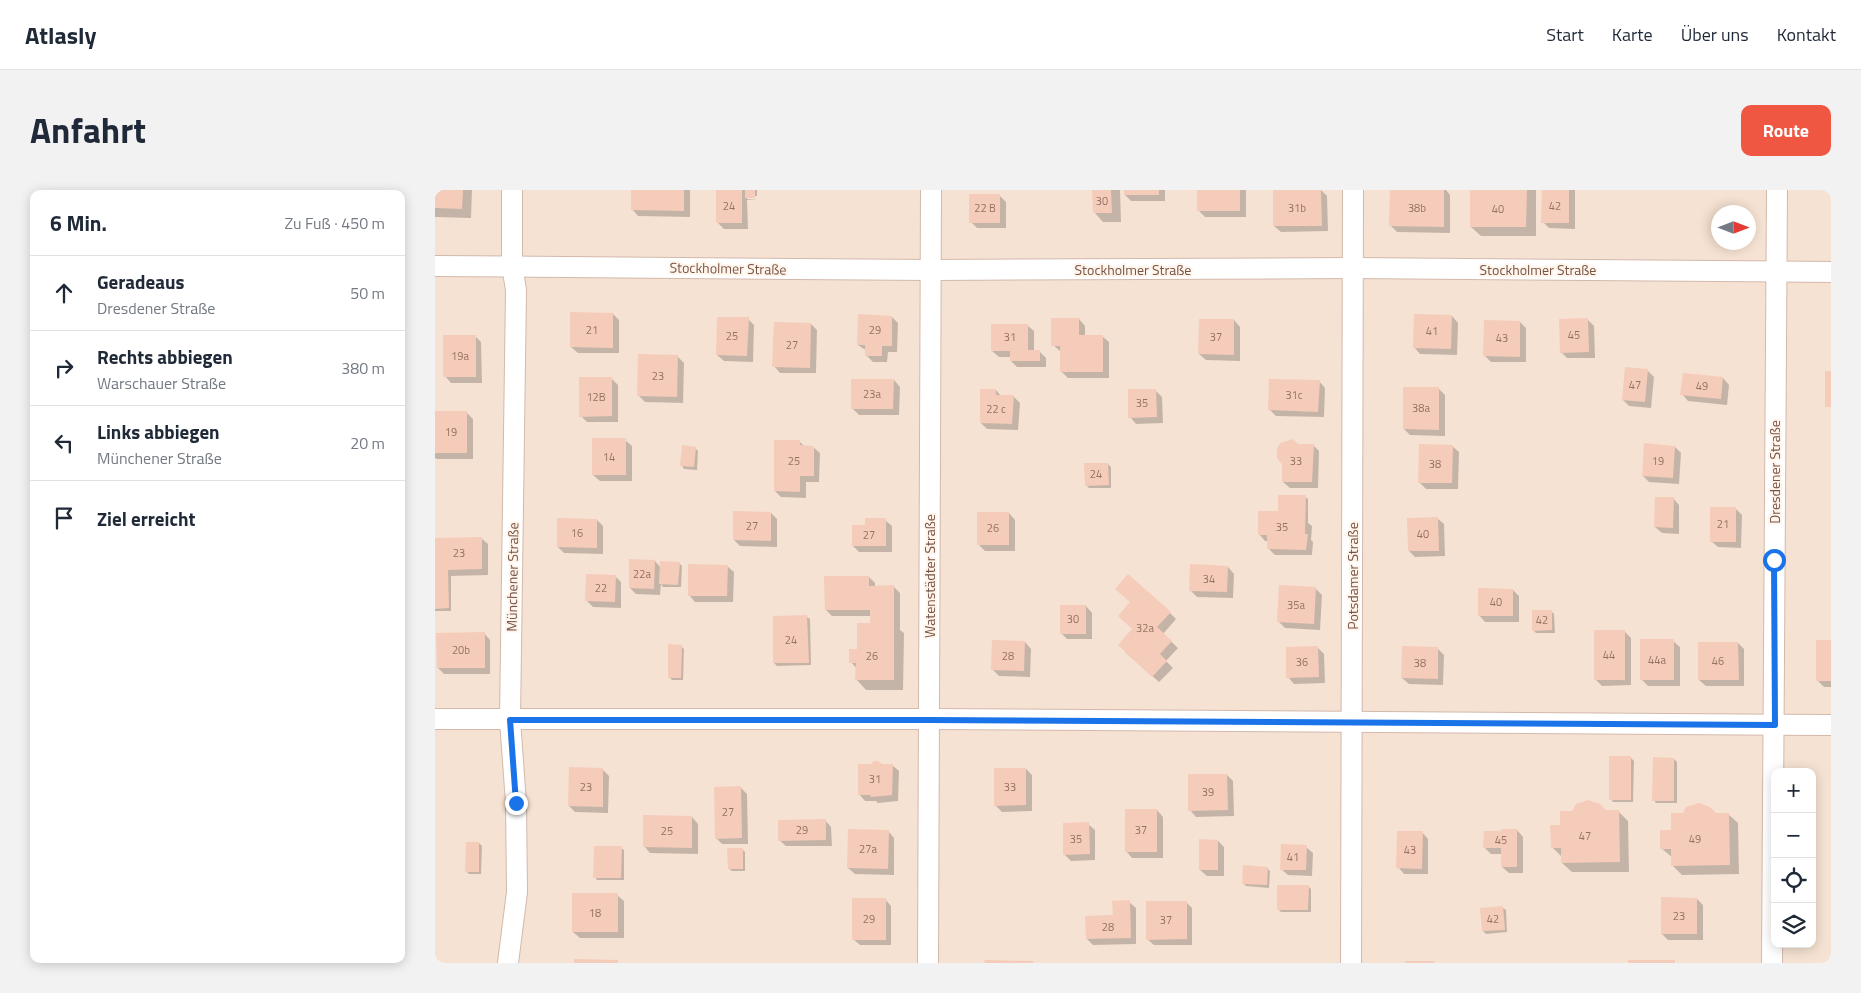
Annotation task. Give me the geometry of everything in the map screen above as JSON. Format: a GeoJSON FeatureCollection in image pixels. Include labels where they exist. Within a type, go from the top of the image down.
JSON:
{"type":"FeatureCollection","features":[{"type":"Feature","properties":{"kind":"street","name":"Münchener Straße"},"geometry":{"type":"LineString","coordinates":[[508,963],[517,892],[516,803],[510,720],[516,290],[512,265],[512,190]]}},
{"type":"Feature","properties":{"kind":"street","name":"Watenstädter Straße"},"geometry":{"type":"LineString","coordinates":[[928,963],[931,190]]}},
{"type":"Feature","properties":{"kind":"street","name":"Potsdamer Straße"},"geometry":{"type":"LineString","coordinates":[[1351,963],[1353,190]]}},
{"type":"Feature","properties":{"kind":"street","name":"Dresdener Straße"},"geometry":{"type":"LineString","coordinates":[[1772,963],[1777,190]]}},
{"type":"Feature","properties":{"kind":"street","name":"Stockholmer Straße"},"geometry":{"type":"LineString","coordinates":[[435,266],[512,265],[931,270],[1352,268],[1831,272]]}},
{"type":"Feature","properties":{"kind":"street"},"geometry":{"type":"LineString","coordinates":[[435,719],[1831,725]]}},
{"type":"Feature","properties":{"kind":"shaded area"},"geometry":{"type":"Polygon","coordinates":[[[435,190],[1831,190],[1831,963],[435,963],[435,190]]]}},
{"type":"Feature","properties":{"kind":"building"},"geometry":{"type":"Polygon","coordinates":[[[435,190],[463,190],[462,209],[435,208],[435,190]]]}},
{"type":"Feature","properties":{"kind":"building"},"geometry":{"type":"Polygon","coordinates":[[[631,190],[684,190],[684,211],[631,210],[631,190]]]}},
{"type":"Feature","properties":{"kind":"building"},"geometry":{"type":"Polygon","coordinates":[[[716,190],[742,190],[742,223],[716,223],[716,190]]]}},
{"type":"Feature","properties":{"kind":"building"},"geometry":{"type":"Polygon","coordinates":[[[745,190],[755,190],[755,198],[745,198],[745,190]]]}},
{"type":"Feature","properties":{"kind":"building"},"geometry":{"type":"Polygon","coordinates":[[[1092,190],[1111,190],[1112,213],[1093,213],[1092,190]]]}},
{"type":"Feature","properties":{"kind":"building"},"geometry":{"type":"Polygon","coordinates":[[[1124,190],[1159,190],[1159,195],[1124,195],[1124,190]]]}},
{"type":"Feature","properties":{"kind":"building"},"geometry":{"type":"Polygon","coordinates":[[[1197,190],[1240,190],[1240,211],[1197,211],[1197,190]]]}},
{"type":"Feature","properties":{"kind":"building"},"geometry":{"type":"Polygon","coordinates":[[[1273,190],[1321,190],[1322,226],[1273,226],[1273,190]]]}},
{"type":"Feature","properties":{"kind":"building"},"geometry":{"type":"Polygon","coordinates":[[[1390,190],[1444,190],[1444,227],[1389,226],[1390,190]]]}},
{"type":"Feature","properties":{"kind":"building"},"geometry":{"type":"Polygon","coordinates":[[[1470,190],[1527,190],[1526,227],[1470,227],[1470,190]]]}},
{"type":"Feature","properties":{"kind":"building"},"geometry":{"type":"Polygon","coordinates":[[[1542,190],[1569,190],[1569,223],[1541,223],[1542,190]]]}},
{"type":"Feature","properties":{"kind":"building"},"geometry":{"type":"Polygon","coordinates":[[[969,194],[1000,194],[1000,223],[969,223],[969,194]]]}},
{"type":"Feature","properties":{"kind":"building"},"geometry":{"type":"Polygon","coordinates":[[[570,312],[613,313],[613,348],[570,347],[570,312]]]}},
{"type":"Feature","properties":{"kind":"building"},"geometry":{"type":"Polygon","coordinates":[[[858,314],[892,316],[892,346],[882,346],[882,356],[865,356],[865,345],[857,345],[858,314]]]}},
{"type":"Feature","properties":{"kind":"building"},"geometry":{"type":"Polygon","coordinates":[[[1414,314],[1452,315],[1451,349],[1413,348],[1414,314]]]}},
{"type":"Feature","properties":{"kind":"building"},"geometry":{"type":"Polygon","coordinates":[[[717,317],[749,317],[747,356],[716,355],[717,317]]]}},
{"type":"Feature","properties":{"kind":"building"},"geometry":{"type":"Polygon","coordinates":[[[1051,318],[1079,318],[1079,335],[1103,335],[1103,372],[1060,372],[1060,346],[1051,346],[1051,318]]]}},
{"type":"Feature","properties":{"kind":"building"},"geometry":{"type":"Polygon","coordinates":[[[1588,318],[1589,352],[1560,353],[1559,319],[1588,318]]]}},
{"type":"Feature","properties":{"kind":"building"},"geometry":{"type":"Polygon","coordinates":[[[1199,319],[1234,319],[1234,355],[1198,354],[1199,319]]]}},
{"type":"Feature","properties":{"kind":"building"},"geometry":{"type":"Polygon","coordinates":[[[1484,320],[1520,321],[1520,357],[1483,356],[1484,320]]]}},
{"type":"Feature","properties":{"kind":"building"},"geometry":{"type":"Polygon","coordinates":[[[774,322],[811,323],[810,368],[772,367],[774,322]]]}},
{"type":"Feature","properties":{"kind":"building"},"geometry":{"type":"Polygon","coordinates":[[[991,324],[1028,324],[1028,350],[1040,350],[1040,361],[1010,361],[1010,351],[991,351],[991,324]]]}},
{"type":"Feature","properties":{"kind":"building"},"geometry":{"type":"Polygon","coordinates":[[[443,335],[476,335],[476,377],[443,377],[443,335]]]}},
{"type":"Feature","properties":{"kind":"building"},"geometry":{"type":"Polygon","coordinates":[[[638,354],[678,355],[677,397],[637,396],[638,354]]]}},
{"type":"Feature","properties":{"kind":"building"},"geometry":{"type":"Polygon","coordinates":[[[1625,367],[1648,369],[1645,402],[1622,400],[1625,367]]]}},
{"type":"Feature","properties":{"kind":"building"},"geometry":{"type":"Polygon","coordinates":[[[1825,371],[1831,371],[1831,407],[1825,407],[1825,371]]]}},
{"type":"Feature","properties":{"kind":"building"},"geometry":{"type":"Polygon","coordinates":[[[1683,373],[1723,377],[1721,399],[1680,395],[1683,373]]]}},
{"type":"Feature","properties":{"kind":"building"},"geometry":{"type":"Polygon","coordinates":[[[579,377],[612,377],[612,416],[579,417],[579,377]]]}},
{"type":"Feature","properties":{"kind":"building"},"geometry":{"type":"Polygon","coordinates":[[[851,379],[894,379],[893,409],[851,409],[851,379]]]}},
{"type":"Feature","properties":{"kind":"building"},"geometry":{"type":"Polygon","coordinates":[[[1269,379],[1320,380],[1318,412],[1268,410],[1269,379]]]}},
{"type":"Feature","properties":{"kind":"building"},"geometry":{"type":"Polygon","coordinates":[[[1403,387],[1439,387],[1439,430],[1403,429],[1403,387]]]}},
{"type":"Feature","properties":{"kind":"building"},"geometry":{"type":"Polygon","coordinates":[[[980,389],[996,389],[996,395],[1014,395],[1012,424],[980,423],[980,389]]]}},
{"type":"Feature","properties":{"kind":"building"},"geometry":{"type":"Polygon","coordinates":[[[1128,389],[1156,389],[1157,417],[1128,418],[1128,389]]]}},
{"type":"Feature","properties":{"kind":"building"},"geometry":{"type":"Polygon","coordinates":[[[435,411],[467,411],[467,453],[435,453],[435,411]]]}},
{"type":"Feature","properties":{"kind":"building"},"geometry":{"type":"Polygon","coordinates":[[[592,438],[626,438],[626,475],[592,475],[592,438]]]}},
{"type":"Feature","properties":{"kind":"building"},"geometry":{"type":"Polygon","coordinates":[[[1293,439],[1298,444],[1314,444],[1312,482],[1282,482],[1282,464],[1277,458],[1277,449],[1280,443],[1293,439]]]}},
{"type":"Feature","properties":{"kind":"building"},"geometry":{"type":"Polygon","coordinates":[[[774,440],[800,440],[800,445],[814,446],[814,476],[800,476],[800,492],[774,491],[774,440]]]}},
{"type":"Feature","properties":{"kind":"building"},"geometry":{"type":"Polygon","coordinates":[[[1644,443],[1675,446],[1673,478],[1642,476],[1644,443]]]}},
{"type":"Feature","properties":{"kind":"building"},"geometry":{"type":"Polygon","coordinates":[[[1419,444],[1453,445],[1452,483],[1418,483],[1419,444]]]}},
{"type":"Feature","properties":{"kind":"building"},"geometry":{"type":"Polygon","coordinates":[[[682,445],[696,447],[694,467],[680,466],[682,445]]]}},
{"type":"Feature","properties":{"kind":"building"},"geometry":{"type":"Polygon","coordinates":[[[1084,463],[1108,463],[1109,485],[1085,486],[1084,463]]]}},
{"type":"Feature","properties":{"kind":"building"},"geometry":{"type":"Polygon","coordinates":[[[1278,495],[1306,495],[1305,534],[1308,534],[1306,550],[1267,549],[1267,535],[1258,535],[1258,511],[1278,511],[1278,495]]]}},
{"type":"Feature","properties":{"kind":"building"},"geometry":{"type":"Polygon","coordinates":[[[1655,497],[1674,497],[1673,528],[1654,527],[1655,497]]]}},
{"type":"Feature","properties":{"kind":"building"},"geometry":{"type":"Polygon","coordinates":[[[1710,507],[1736,507],[1736,542],[1710,542],[1710,507]]]}},
{"type":"Feature","properties":{"kind":"building"},"geometry":{"type":"Polygon","coordinates":[[[733,511],[771,512],[771,541],[733,540],[733,511]]]}},
{"type":"Feature","properties":{"kind":"building"},"geometry":{"type":"Polygon","coordinates":[[[977,512],[1009,512],[1009,545],[977,545],[977,512]]]}},
{"type":"Feature","properties":{"kind":"building"},"geometry":{"type":"Polygon","coordinates":[[[1438,517],[1439,551],[1408,551],[1407,518],[1438,517]]]}},
{"type":"Feature","properties":{"kind":"building"},"geometry":{"type":"Polygon","coordinates":[[[557,518],[597,519],[597,548],[557,547],[557,518]]]}},
{"type":"Feature","properties":{"kind":"building"},"geometry":{"type":"Polygon","coordinates":[[[865,518],[886,518],[886,546],[852,546],[852,525],[865,525],[865,518]]]}},
{"type":"Feature","properties":{"kind":"building"},"geometry":{"type":"Polygon","coordinates":[[[482,537],[482,569],[448,570],[449,608],[435,609],[435,538],[482,537]]]}},
{"type":"Feature","properties":{"kind":"building"},"geometry":{"type":"Polygon","coordinates":[[[629,559],[655,560],[654,589],[629,588],[629,559]]]}},
{"type":"Feature","properties":{"kind":"building"},"geometry":{"type":"Polygon","coordinates":[[[660,561],[680,562],[678,585],[659,584],[660,561]]]}},
{"type":"Feature","properties":{"kind":"building"},"geometry":{"type":"Polygon","coordinates":[[[688,564],[728,565],[727,596],[688,596],[688,564]]]}},
{"type":"Feature","properties":{"kind":"building"},"geometry":{"type":"Polygon","coordinates":[[[1190,564],[1228,566],[1227,592],[1189,591],[1190,564]]]}},
{"type":"Feature","properties":{"kind":"building"},"geometry":{"type":"Polygon","coordinates":[[[586,574],[616,575],[615,602],[585,601],[586,574]]]}},
{"type":"Feature","properties":{"kind":"building"},"geometry":{"type":"Polygon","coordinates":[[[1128,574],[1171,612],[1157,627],[1172,641],[1160,654],[1167,661],[1152,677],[1118,645],[1132,629],[1118,616],[1130,602],[1115,589],[1128,574]]]}},
{"type":"Feature","properties":{"kind":"building"},"geometry":{"type":"Polygon","coordinates":[[[824,576],[869,576],[869,586],[894,585],[894,680],[855,680],[856,663],[849,663],[849,649],[857,649],[857,623],[870,623],[870,610],[825,610],[824,576]]]}},
{"type":"Feature","properties":{"kind":"building"},"geometry":{"type":"Polygon","coordinates":[[[1279,585],[1316,587],[1314,624],[1277,622],[1279,585]]]}},
{"type":"Feature","properties":{"kind":"building"},"geometry":{"type":"Polygon","coordinates":[[[1478,588],[1513,589],[1513,616],[1478,616],[1478,588]]]}},
{"type":"Feature","properties":{"kind":"building"},"geometry":{"type":"Polygon","coordinates":[[[1060,605],[1086,605],[1086,634],[1060,634],[1060,605]]]}},
{"type":"Feature","properties":{"kind":"building"},"geometry":{"type":"Polygon","coordinates":[[[1532,610],[1552,610],[1552,630],[1532,631],[1532,610]]]}},
{"type":"Feature","properties":{"kind":"building"},"geometry":{"type":"Polygon","coordinates":[[[807,615],[809,663],[773,663],[773,616],[807,615]]]}},
{"type":"Feature","properties":{"kind":"building"},"geometry":{"type":"Polygon","coordinates":[[[1594,630],[1625,630],[1625,680],[1594,680],[1594,630]]]}},
{"type":"Feature","properties":{"kind":"building"},"geometry":{"type":"Polygon","coordinates":[[[485,632],[485,668],[437,668],[436,633],[485,632]]]}},
{"type":"Feature","properties":{"kind":"building"},"geometry":{"type":"Polygon","coordinates":[[[1640,639],[1674,639],[1674,680],[1640,680],[1640,639]]]}},
{"type":"Feature","properties":{"kind":"building"},"geometry":{"type":"Polygon","coordinates":[[[992,640],[1025,641],[1024,671],[991,670],[992,640]]]}},
{"type":"Feature","properties":{"kind":"building"},"geometry":{"type":"Polygon","coordinates":[[[1816,640],[1831,640],[1831,681],[1816,681],[1816,640]]]}},
{"type":"Feature","properties":{"kind":"building"},"geometry":{"type":"Polygon","coordinates":[[[1698,642],[1738,642],[1739,680],[1698,680],[1698,642]]]}},
{"type":"Feature","properties":{"kind":"building"},"geometry":{"type":"Polygon","coordinates":[[[668,644],[682,645],[681,678],[668,678],[668,644]]]}},
{"type":"Feature","properties":{"kind":"building"},"geometry":{"type":"Polygon","coordinates":[[[1318,646],[1319,677],[1286,678],[1286,647],[1318,646]]]}},
{"type":"Feature","properties":{"kind":"building"},"geometry":{"type":"Polygon","coordinates":[[[1402,646],[1438,647],[1438,679],[1401,678],[1402,646]]]}},
{"type":"Feature","properties":{"kind":"building"},"geometry":{"type":"Polygon","coordinates":[[[1609,756],[1631,756],[1631,800],[1609,800],[1609,756]]]}},
{"type":"Feature","properties":{"kind":"building"},"geometry":{"type":"Polygon","coordinates":[[[1653,757],[1674,758],[1674,801],[1652,801],[1653,757]]]}},
{"type":"Feature","properties":{"kind":"building"},"geometry":{"type":"Polygon","coordinates":[[[874,761],[882,764],[893,764],[892,795],[871,797],[870,795],[858,795],[858,764],[871,764],[874,761]]]}},
{"type":"Feature","properties":{"kind":"building"},"geometry":{"type":"Polygon","coordinates":[[[569,767],[603,768],[603,807],[568,806],[569,767]]]}},
{"type":"Feature","properties":{"kind":"building"},"geometry":{"type":"Polygon","coordinates":[[[994,768],[1026,768],[1026,805],[994,806],[994,768]]]}},
{"type":"Feature","properties":{"kind":"building"},"geometry":{"type":"Polygon","coordinates":[[[1188,774],[1227,774],[1228,810],[1188,811],[1188,774]]]}},
{"type":"Feature","properties":{"kind":"building"},"geometry":{"type":"Polygon","coordinates":[[[741,786],[742,838],[715,839],[714,787],[741,786]]]}},
{"type":"Feature","properties":{"kind":"building"},"geometry":{"type":"Polygon","coordinates":[[[1588,800],[1600,804],[1606,810],[1619,810],[1620,862],[1561,863],[1561,848],[1551,848],[1550,825],[1560,825],[1560,811],[1572,811],[1576,804],[1588,800]]]}},
{"type":"Feature","properties":{"kind":"building"},"geometry":{"type":"Polygon","coordinates":[[[1699,803],[1710,807],[1716,813],[1729,813],[1730,865],[1671,866],[1671,849],[1660,849],[1660,830],[1671,830],[1671,813],[1683,813],[1686,807],[1699,803]]]}},
{"type":"Feature","properties":{"kind":"building"},"geometry":{"type":"Polygon","coordinates":[[[1125,809],[1157,809],[1157,852],[1125,852],[1125,809]]]}},
{"type":"Feature","properties":{"kind":"building"},"geometry":{"type":"Polygon","coordinates":[[[643,815],[692,816],[692,848],[643,847],[643,815]]]}},
{"type":"Feature","properties":{"kind":"building"},"geometry":{"type":"Polygon","coordinates":[[[826,819],[826,840],[778,841],[778,820],[826,819]]]}},
{"type":"Feature","properties":{"kind":"building"},"geometry":{"type":"Polygon","coordinates":[[[1089,822],[1090,854],[1063,855],[1063,823],[1089,822]]]}},
{"type":"Feature","properties":{"kind":"building"},"geometry":{"type":"Polygon","coordinates":[[[848,829],[889,830],[888,869],[847,868],[848,829]]]}},
{"type":"Feature","properties":{"kind":"building"},"geometry":{"type":"Polygon","coordinates":[[[1501,829],[1517,829],[1517,867],[1501,867],[1501,848],[1483,848],[1484,831],[1501,831],[1501,829]]]}},
{"type":"Feature","properties":{"kind":"building"},"geometry":{"type":"Polygon","coordinates":[[[1397,831],[1423,831],[1422,869],[1396,868],[1397,831]]]}},
{"type":"Feature","properties":{"kind":"building"},"geometry":{"type":"Polygon","coordinates":[[[1199,839],[1218,840],[1218,870],[1199,870],[1199,839]]]}},
{"type":"Feature","properties":{"kind":"building"},"geometry":{"type":"Polygon","coordinates":[[[466,842],[479,842],[479,872],[465,872],[466,842]]]}},
{"type":"Feature","properties":{"kind":"building"},"geometry":{"type":"Polygon","coordinates":[[[1281,844],[1307,845],[1306,870],[1280,870],[1281,844]]]}},
{"type":"Feature","properties":{"kind":"building"},"geometry":{"type":"Polygon","coordinates":[[[594,846],[622,846],[621,878],[593,878],[594,846]]]}},
{"type":"Feature","properties":{"kind":"building"},"geometry":{"type":"Polygon","coordinates":[[[727,848],[743,848],[743,869],[728,869],[727,848]]]}},
{"type":"Feature","properties":{"kind":"building"},"geometry":{"type":"Polygon","coordinates":[[[1243,865],[1268,867],[1267,885],[1242,884],[1243,865]]]}},
{"type":"Feature","properties":{"kind":"building"},"geometry":{"type":"Polygon","coordinates":[[[1277,885],[1309,885],[1308,910],[1277,910],[1277,885]]]}},
{"type":"Feature","properties":{"kind":"building"},"geometry":{"type":"Polygon","coordinates":[[[572,893],[618,893],[618,932],[572,932],[572,893]]]}},
{"type":"Feature","properties":{"kind":"building"},"geometry":{"type":"Polygon","coordinates":[[[1661,897],[1697,898],[1697,934],[1661,934],[1661,897]]]}},
{"type":"Feature","properties":{"kind":"building"},"geometry":{"type":"Polygon","coordinates":[[[852,898],[886,898],[886,940],[852,940],[852,898]]]}},
{"type":"Feature","properties":{"kind":"building"},"geometry":{"type":"Polygon","coordinates":[[[1130,900],[1131,938],[1086,939],[1085,916],[1113,915],[1112,901],[1130,900]]]}},
{"type":"Feature","properties":{"kind":"building"},"geometry":{"type":"Polygon","coordinates":[[[1146,901],[1187,901],[1187,939],[1146,940],[1146,901]]]}},
{"type":"Feature","properties":{"kind":"building"},"geometry":{"type":"Polygon","coordinates":[[[1503,906],[1505,930],[1482,931],[1480,908],[1503,906]]]}},
{"type":"Feature","properties":{"kind":"building"},"geometry":{"type":"Polygon","coordinates":[[[574,959],[618,960],[618,963],[574,963],[574,959]]]}},
{"type":"Feature","properties":{"kind":"building"},"geometry":{"type":"Polygon","coordinates":[[[985,960],[1034,961],[1033,963],[984,963],[985,960]]]}},
{"type":"Feature","properties":{"kind":"building"},"geometry":{"type":"Polygon","coordinates":[[[1628,960],[1675,960],[1675,963],[1628,963],[1628,960]]]}},
{"type":"Feature","properties":{"kind":"building"},"geometry":{"type":"Polygon","coordinates":[[[1405,961],[1434,961],[1434,963],[1405,963],[1405,961]]]}},
{"type":"Feature","properties":{"kind":"route"},"geometry":{"type":"LineString","coordinates":[[516,803],[510,720],[929,720],[1775,725],[1774,560]]}}]}
